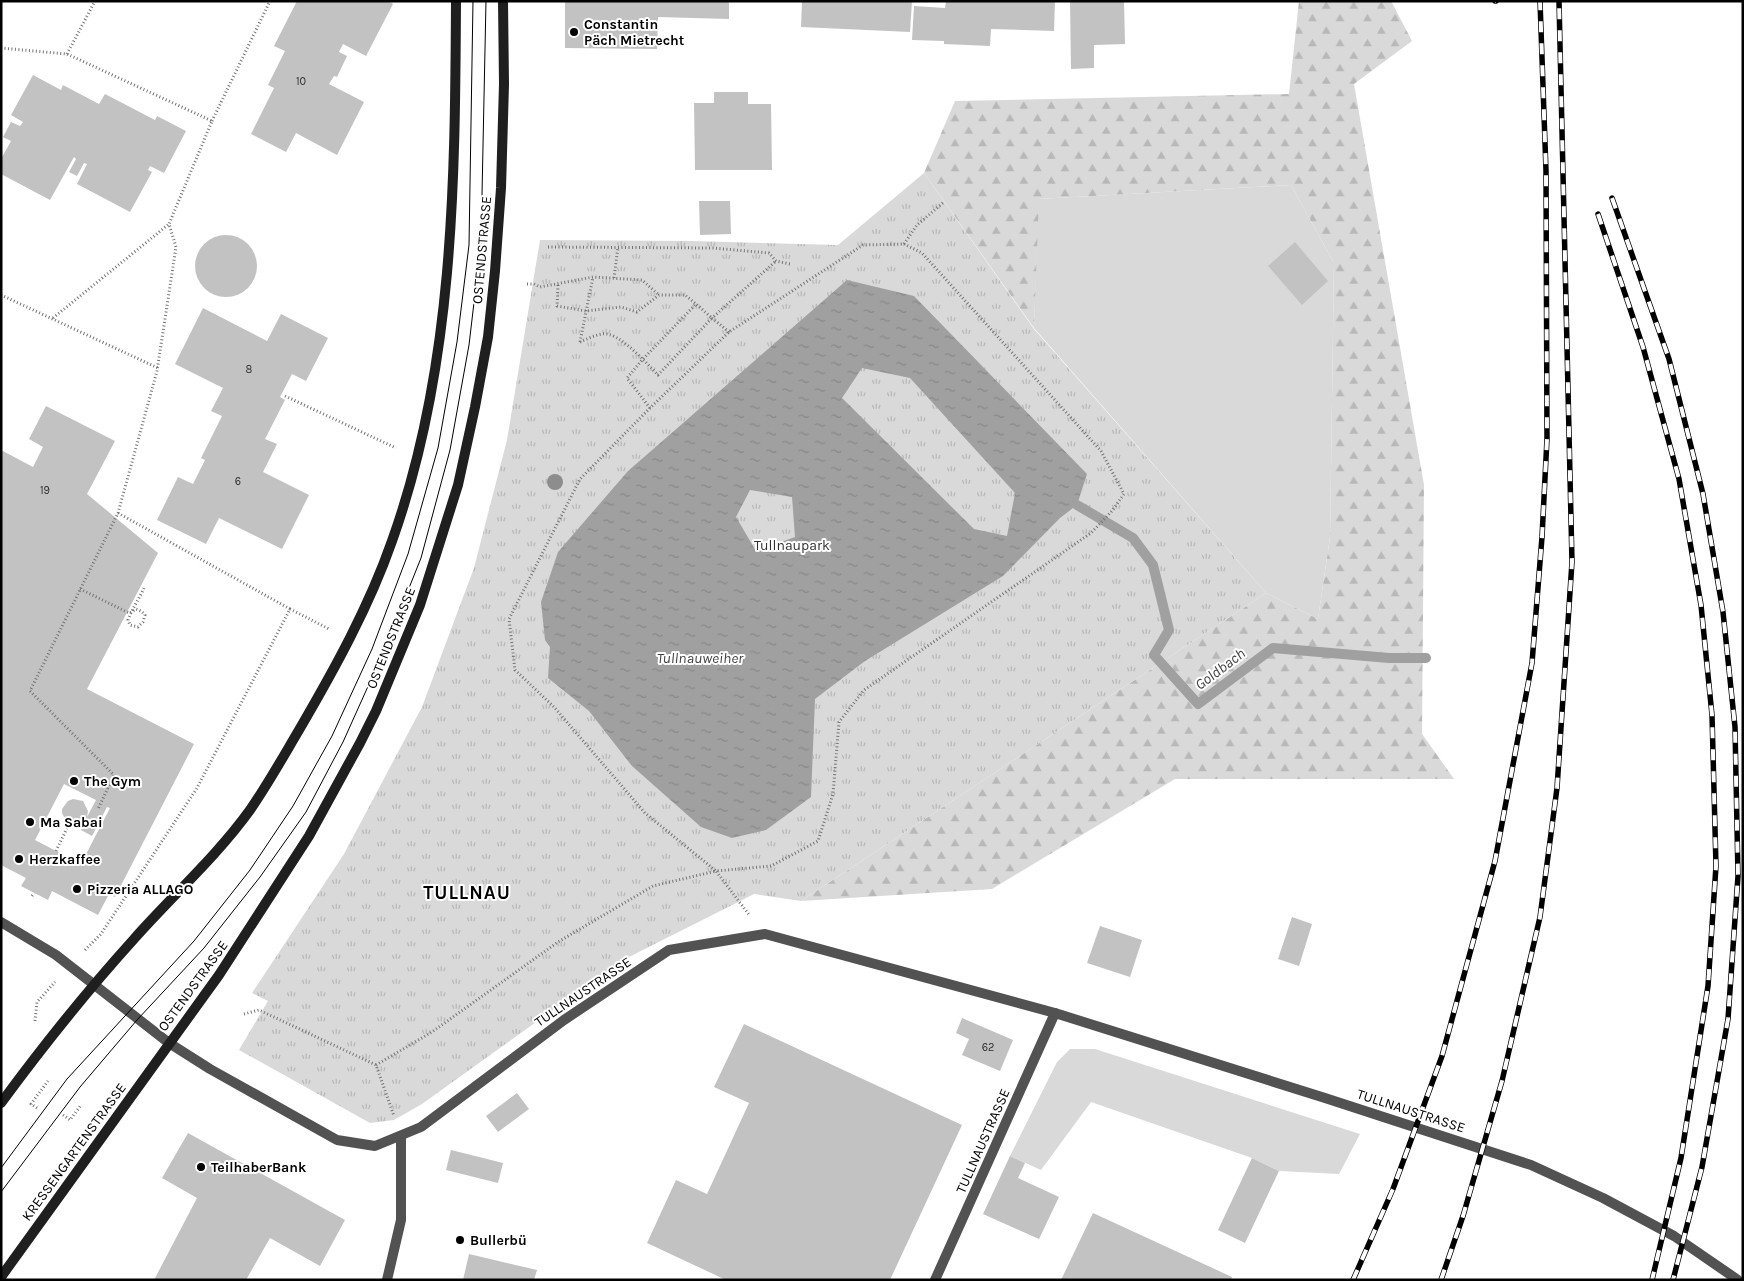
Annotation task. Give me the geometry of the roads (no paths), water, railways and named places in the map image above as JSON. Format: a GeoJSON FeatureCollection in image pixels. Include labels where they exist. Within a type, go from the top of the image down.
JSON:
{"type":"FeatureCollection","features":[{"type":"Feature","properties":{"kind":"main road"},"geometry":{"type":"LineString","coordinates":[[1,1103],[134,938],[206,864],[250,810],[283,758],[328,680],[361,613],[392,541],[420,442],[437,354],[446,286],[454,148],[456,1]]}},
{"type":"Feature","properties":{"kind":"main road","name":"OSTENDSTRASSE"},"geometry":{"type":"LineString","coordinates":[[169,1043],[254,923],[328,803],[360,743],[391,678],[434,563],[466,453],[484,364],[489,328],[501,188],[504,84],[503,1]]}},
{"type":"Feature","properties":{"kind":"main road","name":"KRESSENGARTENSTRASSE"},"geometry":{"type":"LineString","coordinates":[[1,1277],[169,1043]]}},
{"type":"Feature","properties":{"kind":"street","name":"OSTENDSTRASSE"},"geometry":{"type":"LineString","coordinates":[[1,922],[43,946],[70,965],[169,1043]]}},
{"type":"Feature","properties":{"kind":"street","name":"TULLNAUSTRASSE"},"geometry":{"type":"LineString","coordinates":[[169,1043],[231,1081],[337,1140],[375,1146],[421,1127],[564,1020],[669,950],[765,934],[1055,1013],[1531,1165],[1603,1198],[1674,1236],[1738,1280]]}},
{"type":"Feature","properties":{"kind":"street","name":"TULLNAUSTRASSE"},"geometry":{"type":"LineString","coordinates":[[935,1280],[1055,1013]]}},
{"type":"Feature","properties":{"kind":"street"},"geometry":{"type":"LineString","coordinates":[[387,1280],[401,1220],[400,1136]]}},
{"type":"Feature","properties":{"kind":"water","name":"Tullnauweiher"},"geometry":{"type":"Polygon","coordinates":[[[847,280],[914,296],[1087,474],[1077,505],[1060,518],[1003,576],[865,661],[815,699],[811,797],[766,830],[732,838],[701,827],[632,766],[589,711],[548,678],[550,647],[545,640],[541,602],[558,552],[628,471],[847,280]],[[862,368],[842,398],[974,529],[1007,536],[1015,493],[910,378],[862,368]],[[750,490],[736,517],[756,551],[795,537],[792,497],[750,490]]]}},
{"type":"Feature","properties":{"kind":"waterway","name":"Goldbach"},"geometry":{"type":"LineString","coordinates":[[1077,505],[1133,538],[1153,565],[1169,630],[1154,655],[1198,704],[1273,648],[1389,658],[1426,658]]}},
{"type":"Feature","properties":{"kind":"tram line"},"geometry":{"type":"LineString","coordinates":[[1,1168],[67,1079],[194,941],[250,870],[293,806],[332,736],[372,649],[408,554],[438,448],[457,342],[469,245],[473,1]]}},
{"type":"Feature","properties":{"kind":"tram line"},"geometry":{"type":"LineString","coordinates":[[1,1192],[80,1087],[137,1020],[204,948],[260,877],[306,812],[343,742],[383,653],[421,558],[450,450],[469,345],[481,243],[486,1]]}},
{"type":"Feature","properties":{"kind":"railway"},"geometry":{"type":"LineString","coordinates":[[1353,1280],[1393,1189],[1442,1056],[1495,861],[1532,663],[1542,537],[1547,439],[1546,171],[1540,1]]}},
{"type":"Feature","properties":{"kind":"railway"},"geometry":{"type":"LineString","coordinates":[[1441,1280],[1463,1216],[1502,1081],[1540,917],[1557,788],[1572,562],[1559,1]]}},
{"type":"Feature","properties":{"kind":"railway"},"geometry":{"type":"LineString","coordinates":[[1612,198],[1669,359],[1703,494],[1723,612],[1735,727],[1738,876],[1728,1019],[1702,1167],[1673,1280]]}},
{"type":"Feature","properties":{"kind":"railway"},"geometry":{"type":"LineString","coordinates":[[1598,214],[1643,347],[1679,479],[1701,605],[1712,715],[1716,866],[1708,986],[1681,1158],[1652,1280]]}},
{"type":"Feature","properties":{"kind":"place","name":"Constantin Päch Mietrecht"},"geometry":{"type":"Point","coordinates":[574,32]}},
{"type":"Feature","properties":{"kind":"place","name":"The Gym"},"geometry":{"type":"Point","coordinates":[74,781]}},
{"type":"Feature","properties":{"kind":"place","name":"Ma Sabai"},"geometry":{"type":"Point","coordinates":[30,822]}},
{"type":"Feature","properties":{"kind":"place","name":"Herzkaffee"},"geometry":{"type":"Point","coordinates":[19,859]}},
{"type":"Feature","properties":{"kind":"place","name":"Pizzeria ALLAGO"},"geometry":{"type":"Point","coordinates":[77,889]}},
{"type":"Feature","properties":{"kind":"place","name":"TeilhaberBank"},"geometry":{"type":"Point","coordinates":[201,1167]}},
{"type":"Feature","properties":{"kind":"place","name":"Bullerbü"},"geometry":{"type":"Point","coordinates":[460,1240]}},
{"type":"Feature","properties":{"kind":"district","name":"TULLNAU"},"geometry":{"type":"Point","coordinates":[467,893]}},
{"type":"Feature","properties":{"kind":"park label","name":"Tullnaupark"},"geometry":{"type":"Point","coordinates":[792,545]}}]}
